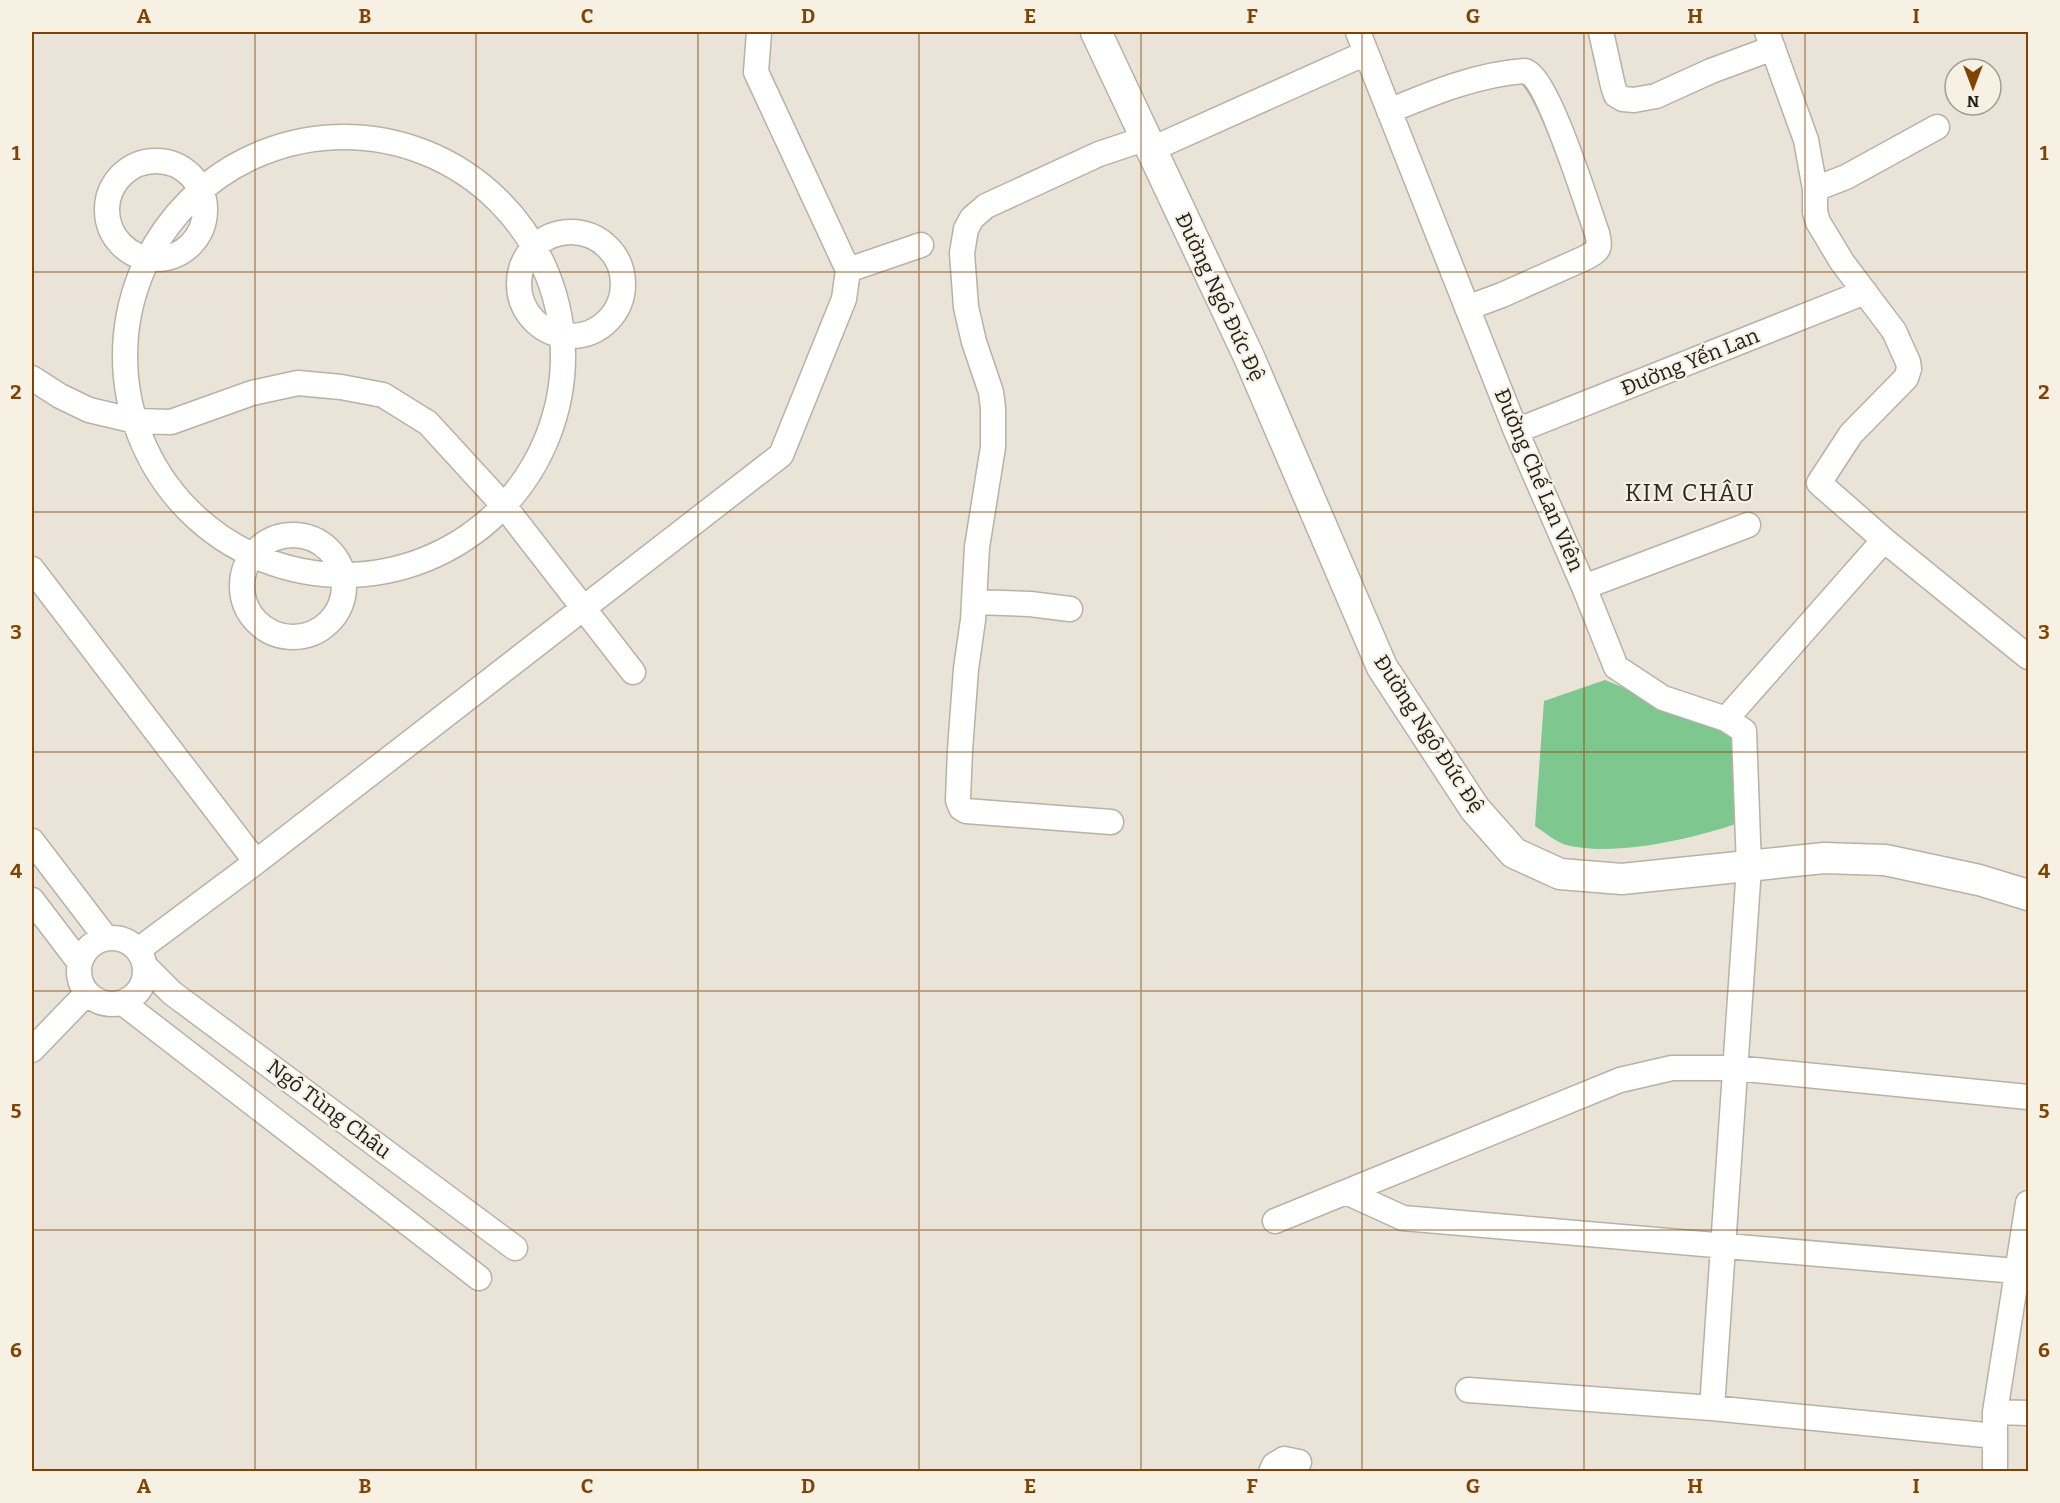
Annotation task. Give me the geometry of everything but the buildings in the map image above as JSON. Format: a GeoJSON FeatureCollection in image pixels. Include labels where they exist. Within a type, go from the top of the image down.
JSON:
{"type":"FeatureCollection","features":[{"type":"Feature","properties":{"kind":"main road","name":"Đường Ngô Đức Đệ"},"geometry":{"type":"LineString","coordinates":[[1096,32],[1249,357],[1382,668],[1475,809],[1514,853],[1560,874],[1622,879],[1824,858],[1885,860],[1979,880],[2028,895]]}},
{"type":"Feature","properties":{"kind":"street"},"geometry":{"type":"LineString","coordinates":[[142,959],[256,862],[781,455],[844,299],[848,270],[756,72],[759,32]]}},
{"type":"Feature","properties":{"kind":"street"},"geometry":{"type":"LineString","coordinates":[[1601,32],[1616,94],[1623,99],[1634,100],[1656,96],[1711,71],[1770,40],[1804,132],[1815,189],[1815,212],[1818,222],[1842,262],[1894,331],[1909,369],[1906,378],[1851,434],[1819,483],[1884,540],[2028,657]]}},
{"type":"Feature","properties":{"kind":"street"},"geometry":{"type":"LineString","coordinates":[[1112,822],[986,813],[966,811],[961,808],[958,792],[960,750],[977,547],[993,447],[993,408],[987,378],[974,342],[966,307],[962,254],[966,229],[972,218],[986,206],[1098,154],[1149,143],[1362,42]]}},
{"type":"Feature","properties":{"kind":"street","name":"Đường Chế Lan Viên"},"geometry":{"type":"LineString","coordinates":[[1362,42],[1516,431],[1584,587],[1616,668],[1663,698],[1726,719],[1744,731],[1749,867]]}},
{"type":"Feature","properties":{"kind":"street"},"geometry":{"type":"LineString","coordinates":[[1389,111],[1458,85],[1499,74],[1525,71],[1535,78],[1549,103],[1597,233],[1598,251],[1502,295],[1467,308]]}},
{"type":"Feature","properties":{"kind":"street"},"geometry":{"type":"LineString","coordinates":[[1815,189],[1846,177],[1937,128]]}},
{"type":"Feature","properties":{"kind":"street"},"geometry":{"type":"LineString","coordinates":[[250,558],[190,513],[151,460],[136,421],[124,386],[130,308],[146,258],[158,237],[201,189],[255,154],[325,135],[396,141],[462,170],[515,219],[538,245],[563,335],[565,358],[551,433],[505,507],[452,551],[391,573],[343,574]]}},
{"type":"Feature","properties":{"kind":"street"},"geometry":{"type":"LineString","coordinates":[[146,258],[125,249],[114,237],[107,222],[106,207],[110,191],[118,178],[130,168],[145,162],[161,160],[177,165],[191,175],[201,189]]}},
{"type":"Feature","properties":{"kind":"street"},"geometry":{"type":"LineString","coordinates":[[538,245],[543,240],[558,234],[576,232],[592,237],[607,246],[617,259],[623,275],[623,293],[617,309],[607,322],[592,332],[576,336],[563,335]]}},
{"type":"Feature","properties":{"kind":"street"},"geometry":{"type":"LineString","coordinates":[[848,270],[921,245]]}},
{"type":"Feature","properties":{"kind":"street","name":"Đường Yến Lan"},"geometry":{"type":"LineString","coordinates":[[1516,431],[1865,292]]}},
{"type":"Feature","properties":{"kind":"street"},"geometry":{"type":"LineString","coordinates":[[32,378],[60,396],[89,410],[136,421],[171,422],[252,393],[298,383],[341,387],[383,395],[428,423],[505,507],[633,672]]}},
{"type":"Feature","properties":{"kind":"street"},"geometry":{"type":"LineString","coordinates":[[1584,587],[1748,525]]}},
{"type":"Feature","properties":{"kind":"street"},"geometry":{"type":"LineString","coordinates":[[297,534],[313,538],[327,547],[338,559],[343,574],[344,592],[339,608],[329,622],[315,633],[297,637],[280,636],[264,628],[251,616],[243,601],[241,583],[245,566],[250,558],[266,542],[281,536],[297,534]]}},
{"type":"Feature","properties":{"kind":"street"},"geometry":{"type":"LineString","coordinates":[[1726,719],[1884,540]]}},
{"type":"Feature","properties":{"kind":"street"},"geometry":{"type":"LineString","coordinates":[[32,569],[256,862]]}},
{"type":"Feature","properties":{"kind":"street"},"geometry":{"type":"LineString","coordinates":[[974,602],[1030,604],[1070,609]]}},
{"type":"Feature","properties":{"kind":"street"},"geometry":{"type":"LineString","coordinates":[[32,841],[105,938]]}},
{"type":"Feature","properties":{"kind":"street"},"geometry":{"type":"LineString","coordinates":[[1712,1408],[1749,867]]}},
{"type":"Feature","properties":{"kind":"street"},"geometry":{"type":"LineString","coordinates":[[32,900],[80,963]]}},
{"type":"Feature","properties":{"kind":"street"},"geometry":{"type":"LineString","coordinates":[[105,938],[127,941],[142,959],[145,979],[141,989],[133,998],[123,1003],[112,1005],[101,1003],[87,993],[79,980],[80,963],[87,949],[95,942],[105,938]]}},
{"type":"Feature","properties":{"kind":"street","name":"Ngô Tùng Châu"},"geometry":{"type":"LineString","coordinates":[[142,959],[172,993],[515,1248]]}},
{"type":"Feature","properties":{"kind":"street"},"geometry":{"type":"LineString","coordinates":[[32,1050],[87,993]]}},
{"type":"Feature","properties":{"kind":"street","name":"Ngô Tùng Châu"},"geometry":{"type":"LineString","coordinates":[[123,1003],[479,1278]]}},
{"type":"Feature","properties":{"kind":"street"},"geometry":{"type":"LineString","coordinates":[[1275,1221],[1620,1080],[1672,1068],[1735,1068],[2028,1097]]}},
{"type":"Feature","properties":{"kind":"street"},"geometry":{"type":"LineString","coordinates":[[1346,1192],[1403,1218],[2016,1271]]}},
{"type":"Feature","properties":{"kind":"street"},"geometry":{"type":"LineString","coordinates":[[1995,1472],[1995,1412],[2028,1203]]}},
{"type":"Feature","properties":{"kind":"street"},"geometry":{"type":"LineString","coordinates":[[1468,1390],[1712,1408],[1995,1436]]}},
{"type":"Feature","properties":{"kind":"street"},"geometry":{"type":"LineString","coordinates":[[1995,1412],[2028,1413]]}},
{"type":"Feature","properties":{"kind":"street"},"geometry":{"type":"LineString","coordinates":[[1271,1472],[1274,1465],[1284,1459],[1299,1462]]}},
{"type":"Feature","properties":{"kind":"green space"},"geometry":{"type":"Polygon","coordinates":[[[1605,680],[1711,724],[1733,739],[1739,823],[1676,840],[1630,848],[1607,849],[1566,845],[1535,826],[1544,701],[1605,680]]]}},
{"type":"Feature","properties":{"kind":"district","name":"KIM CHÂU"},"geometry":{"type":"Point","coordinates":[1690,493]}}]}
